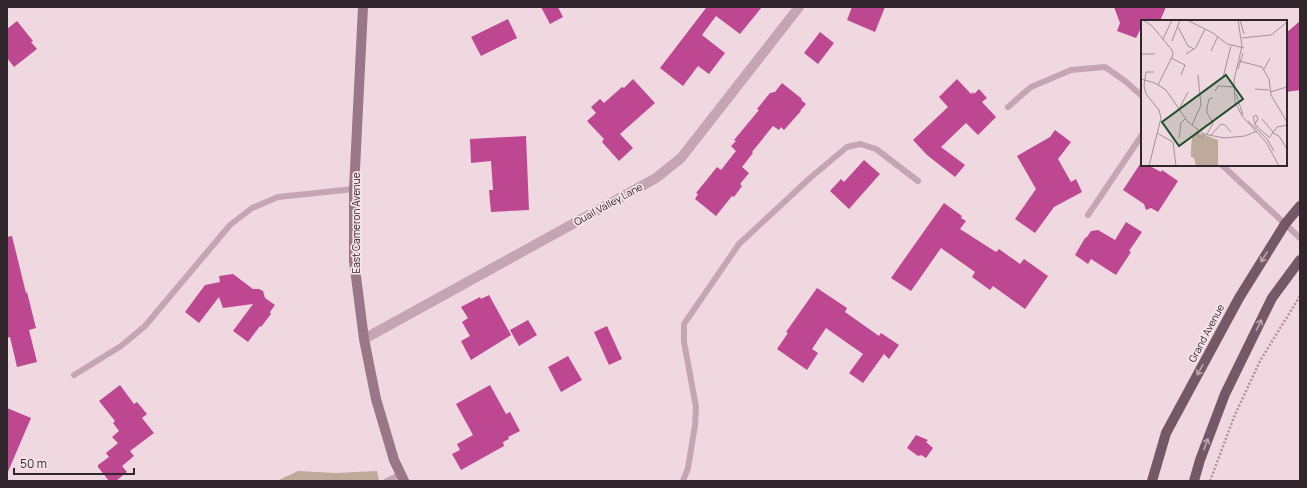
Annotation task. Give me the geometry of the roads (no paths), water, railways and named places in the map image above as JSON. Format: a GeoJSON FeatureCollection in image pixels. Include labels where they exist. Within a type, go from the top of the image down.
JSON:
{"type":"FeatureCollection","features":[{"type":"Feature","properties":{"kind":"main road","name":"East Cameron Avenue"},"geometry":{"type":"LineString","coordinates":[[363,7],[354,189],[354,261],[364,339],[376,399],[394,460],[403,478]]}},
{"type":"Feature","properties":{"kind":"main road","name":"Grand Avenue"},"geometry":{"type":"LineString","coordinates":[[1152,481],[1166,433],[1239,298],[1285,224],[1300,206]]}},
{"type":"Feature","properties":{"kind":"main road"},"geometry":{"type":"LineString","coordinates":[[1194,481],[1200,460],[1225,394],[1272,298],[1300,260]]}},
{"type":"Feature","properties":{"kind":"street","name":"Quail Valley Lane"},"geometry":{"type":"LineString","coordinates":[[364,339],[656,178],[681,158],[799,7]]}},
{"type":"Feature","properties":{"kind":"lane"},"geometry":{"type":"LineString","coordinates":[[1008,106],[1031,88],[1071,70],[1105,67],[1125,81],[1141,95]]}},
{"type":"Feature","properties":{"kind":"lane"},"geometry":{"type":"LineString","coordinates":[[1088,215],[1141,136]]}},
{"type":"Feature","properties":{"kind":"lane"},"geometry":{"type":"LineString","coordinates":[[683,481],[688,468],[694,432],[696,407],[684,342],[684,324],[739,244],[810,178],[847,147],[860,144],[876,149],[918,181]]}},
{"type":"Feature","properties":{"kind":"lane"},"geometry":{"type":"LineString","coordinates":[[1223,166],[1300,238]]}},
{"type":"Feature","properties":{"kind":"lane"},"geometry":{"type":"LineString","coordinates":[[74,375],[121,346],[145,326],[230,225],[252,208],[278,197],[354,189]]}},
{"type":"Feature","properties":{"kind":"lane"},"geometry":{"type":"LineString","coordinates":[[387,481],[403,478]]}}]}
